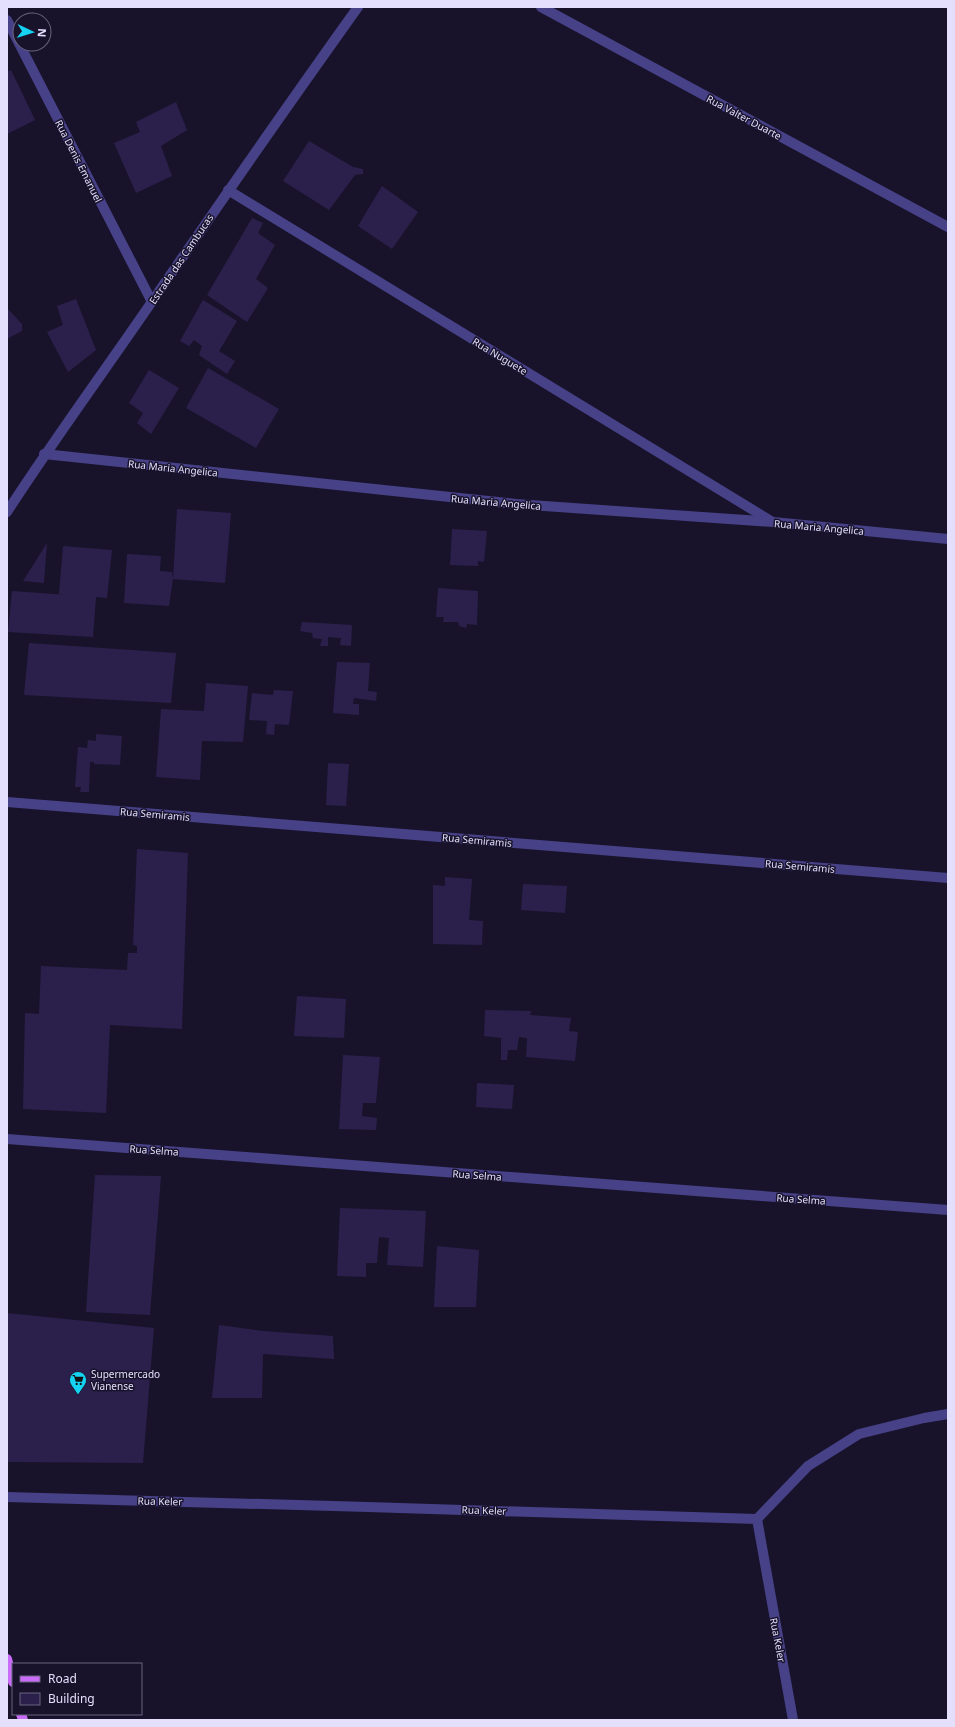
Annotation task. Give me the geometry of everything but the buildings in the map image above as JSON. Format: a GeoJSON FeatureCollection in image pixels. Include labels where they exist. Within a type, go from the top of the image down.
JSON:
{"type":"FeatureCollection","features":[{"type":"Feature","properties":{"kind":"main road"},"geometry":{"type":"LineString","coordinates":[[7,1659],[12,1678]]}},
{"type":"Feature","properties":{"kind":"street","name":"Estrada das Cambucas"},"geometry":{"type":"LineString","coordinates":[[7,512],[44,454],[358,7]]}},
{"type":"Feature","properties":{"kind":"street","name":"Rua Valter Duarte"},"geometry":{"type":"LineString","coordinates":[[541,7],[948,227]]}},
{"type":"Feature","properties":{"kind":"street","name":"Rua Denis Emanuel"},"geometry":{"type":"LineString","coordinates":[[7,20],[152,302]]}},
{"type":"Feature","properties":{"kind":"street","name":"Rua Nuguete"},"geometry":{"type":"LineString","coordinates":[[228,190],[773,522]]}},
{"type":"Feature","properties":{"kind":"street","name":"Rua Maria Angelica"},"geometry":{"type":"LineString","coordinates":[[44,454],[516,504],[773,522],[948,539]]}},
{"type":"Feature","properties":{"kind":"street","name":"Rua Semiramis"},"geometry":{"type":"LineString","coordinates":[[7,802],[948,878]]}},
{"type":"Feature","properties":{"kind":"street","name":"Rua Selma"},"geometry":{"type":"LineString","coordinates":[[7,1139],[948,1210]]}},
{"type":"Feature","properties":{"kind":"street"},"geometry":{"type":"LineString","coordinates":[[757,1520],[808,1466],[859,1434],[924,1418],[948,1414]]}},
{"type":"Feature","properties":{"kind":"street","name":"Rua Keler"},"geometry":{"type":"LineString","coordinates":[[7,1497],[360,1506],[757,1520],[793,1720]]}},
{"type":"Feature","properties":{"kind":"place","name":"Supermercado Vianense"},"geometry":{"type":"Point","coordinates":[78,1395]}}]}
